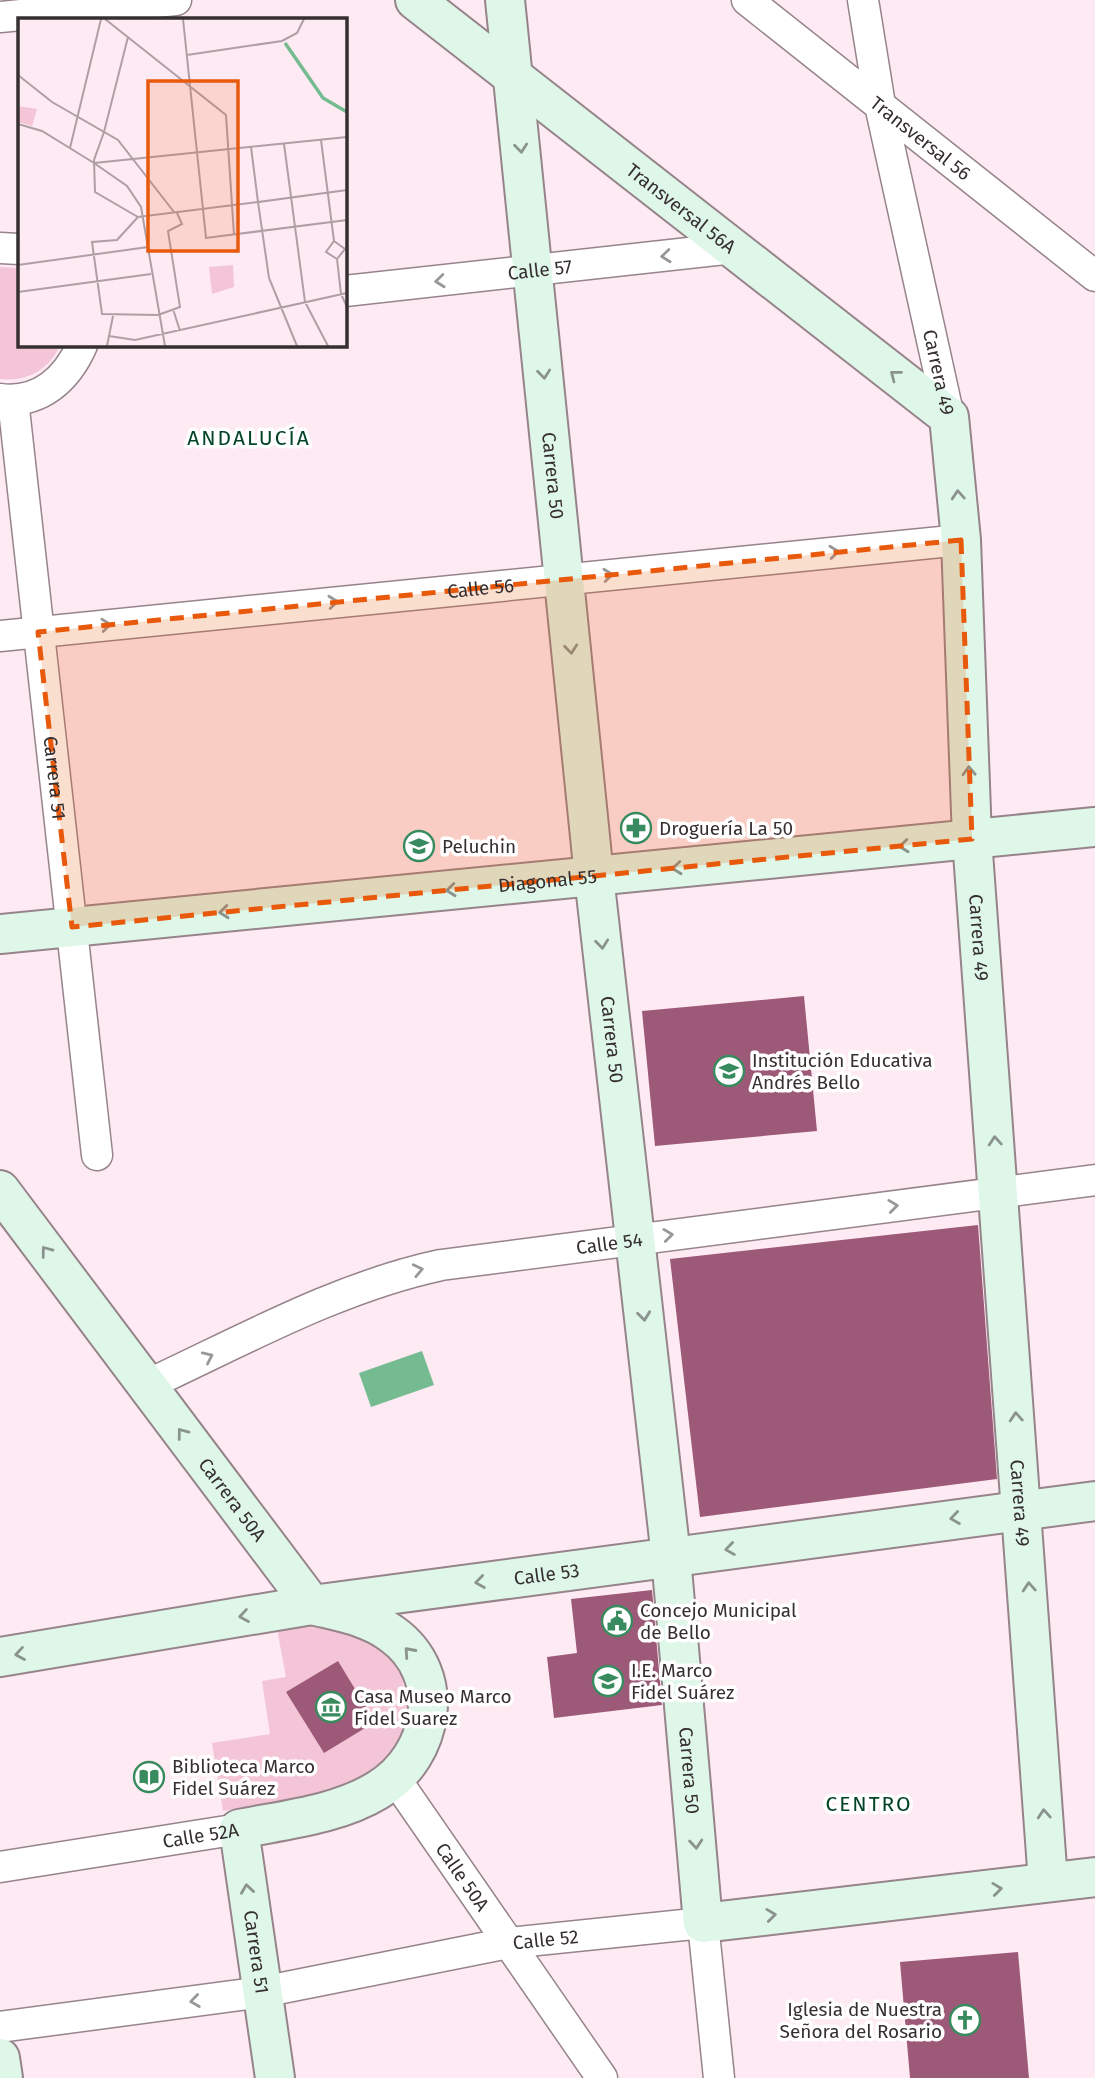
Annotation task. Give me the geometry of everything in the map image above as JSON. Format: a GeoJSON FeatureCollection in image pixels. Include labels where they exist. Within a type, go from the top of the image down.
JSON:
{"type":"FeatureCollection","features":[{"type":"Feature","properties":{"kind":"street"},"geometry":{"type":"LineString","coordinates":[[0,17],[176,0]]}},
{"type":"Feature","properties":{"kind":"street","name":"Transversal 56A"},"geometry":{"type":"LineString","coordinates":[[415,0],[948,417]]}},
{"type":"Feature","properties":{"kind":"street","name":"Carrera 50"},"geometry":{"type":"LineString","coordinates":[[505,0],[594,876],[671,1557],[719,2078]]}},
{"type":"Feature","properties":{"kind":"street","name":"Transversal 56"},"geometry":{"type":"LineString","coordinates":[[747,0],[1095,276]]}},
{"type":"Feature","properties":{"kind":"street","name":"Carrera 49"},"geometry":{"type":"LineString","coordinates":[[863,0],[880,104],[948,417],[961,540],[972,839],[1023,1509],[1048,1882]]}},
{"type":"Feature","properties":{"kind":"street"},"geometry":{"type":"LineString","coordinates":[[1062,249],[1095,244]]}},
{"type":"Feature","properties":{"kind":"street","name":"Calle 57"},"geometry":{"type":"LineString","coordinates":[[346,291],[734,248]]}},
{"type":"Feature","properties":{"kind":"street","name":"Carrera 51"},"geometry":{"type":"LineString","coordinates":[[82,346],[72,366],[56,384],[35,396],[6,400],[38,632],[97,1155]]}},
{"type":"Feature","properties":{"kind":"street","name":"Calle 56"},"geometry":{"type":"LineString","coordinates":[[0,636],[961,540]]}},
{"type":"Feature","properties":{"kind":"street","name":"Diagonal 55"},"geometry":{"type":"LineString","coordinates":[[0,934],[1095,827]]}},
{"type":"Feature","properties":{"kind":"street","name":"Calle 54"},"geometry":{"type":"LineString","coordinates":[[146,1385],[355,1289],[398,1274],[441,1265],[1095,1180]]}},
{"type":"Feature","properties":{"kind":"street","name":"Carrera 50A"},"geometry":{"type":"LineString","coordinates":[[0,1190],[312,1605]]}},
{"type":"Feature","properties":{"kind":"street","name":"Calle 53"},"geometry":{"type":"LineString","coordinates":[[0,1657],[312,1605],[1095,1501]]}},
{"type":"Feature","properties":{"kind":"street"},"geometry":{"type":"LineString","coordinates":[[312,1605],[369,1619],[394,1635],[422,1665],[430,1694],[429,1720],[418,1747],[394,1777]]}},
{"type":"Feature","properties":{"kind":"street","name":"Calle 52A"},"geometry":{"type":"LineString","coordinates":[[0,1867],[239,1829],[335,1809],[378,1790],[394,1777]]}},
{"type":"Feature","properties":{"kind":"street","name":"Calle 50A"},"geometry":{"type":"LineString","coordinates":[[394,1777],[602,2078]]}},
{"type":"Feature","properties":{"kind":"street","name":"Carrera 51"},"geometry":{"type":"LineString","coordinates":[[239,1829],[275,2078]]}},
{"type":"Feature","properties":{"kind":"street","name":"Calle 52"},"geometry":{"type":"LineString","coordinates":[[0,2027],[262,1992],[508,1943],[1095,1877]]}},
{"type":"Feature","properties":{"kind":"street"},"geometry":{"type":"LineString","coordinates":[[0,2058],[3,2078]]}},
{"type":"Feature","properties":{"kind":"highlighted area"},"geometry":{"type":"Polygon","coordinates":[[[961,540],[972,839],[72,927],[38,632],[961,540]]]}},
{"type":"Feature","properties":{"kind":"shaded area"},"geometry":{"type":"Polygon","coordinates":[[[0,267],[18,268],[18,346],[60,346],[50,361],[36,372],[19,378],[0,379],[0,267]]]}},
{"type":"Feature","properties":{"kind":"shaded area"},"geometry":{"type":"Polygon","coordinates":[[[422,1351],[434,1385],[371,1407],[359,1373],[422,1351]]]}},
{"type":"Feature","properties":{"kind":"shaded area"},"geometry":{"type":"Polygon","coordinates":[[[314,1624],[356,1629],[389,1654],[402,1677],[408,1712],[406,1738],[383,1764],[337,1791],[223,1811],[212,1743],[270,1734],[262,1681],[286,1677],[277,1629],[314,1624]]]}},
{"type":"Feature","properties":{"kind":"building","name":"Institución Educativa Andrés Bello"},"geometry":{"type":"Polygon","coordinates":[[[804,996],[817,1131],[655,1146],[642,1011],[804,996]]]}},
{"type":"Feature","properties":{"kind":"building"},"geometry":{"type":"Polygon","coordinates":[[[978,1225],[997,1479],[700,1517],[670,1259],[978,1225]]]}},
{"type":"Feature","properties":{"kind":"building"},"geometry":{"type":"Polygon","coordinates":[[[652,1590],[662,1705],[554,1718],[547,1657],[577,1653],[571,1599],[652,1590]]]}},
{"type":"Feature","properties":{"kind":"building","name":"Casa Museo Marco Fidel Suarez"},"geometry":{"type":"Polygon","coordinates":[[[338,1661],[375,1722],[324,1753],[286,1692],[338,1661]]]}},
{"type":"Feature","properties":{"kind":"building","name":"Iglesia de Nuestra Señora del Rosario"},"geometry":{"type":"Polygon","coordinates":[[[1018,1952],[1029,2078],[910,2078],[900,1962],[1018,1952]]]}},
{"type":"Feature","properties":{"kind":"place","name":"Droguería La 50"},"geometry":{"type":"Point","coordinates":[636,828]}},
{"type":"Feature","properties":{"kind":"place","name":"Peluchin"},"geometry":{"type":"Point","coordinates":[419,846]}},
{"type":"Feature","properties":{"kind":"place","name":"Institución Educativa Andrés Bello"},"geometry":{"type":"Point","coordinates":[729,1071]}},
{"type":"Feature","properties":{"kind":"place","name":"Concejo Municipal de Bello"},"geometry":{"type":"Point","coordinates":[617,1621]}},
{"type":"Feature","properties":{"kind":"place","name":"I.E. Marco Fidel Suárez"},"geometry":{"type":"Point","coordinates":[608,1681]}},
{"type":"Feature","properties":{"kind":"place","name":"Casa Museo Marco Fidel Suarez"},"geometry":{"type":"Point","coordinates":[331,1707]}},
{"type":"Feature","properties":{"kind":"place","name":"Biblioteca Marco Fidel Suárez"},"geometry":{"type":"Point","coordinates":[149,1777]}},
{"type":"Feature","properties":{"kind":"place","name":"Iglesia de Nuestra Señora del Rosario"},"geometry":{"type":"Point","coordinates":[965,2020]}},
{"type":"Feature","properties":{"kind":"district","name":"ANDALUCÍA"},"geometry":{"type":"Point","coordinates":[249,438]}},
{"type":"Feature","properties":{"kind":"district","name":"CENTRO"},"geometry":{"type":"Point","coordinates":[869,1804]}}]}
